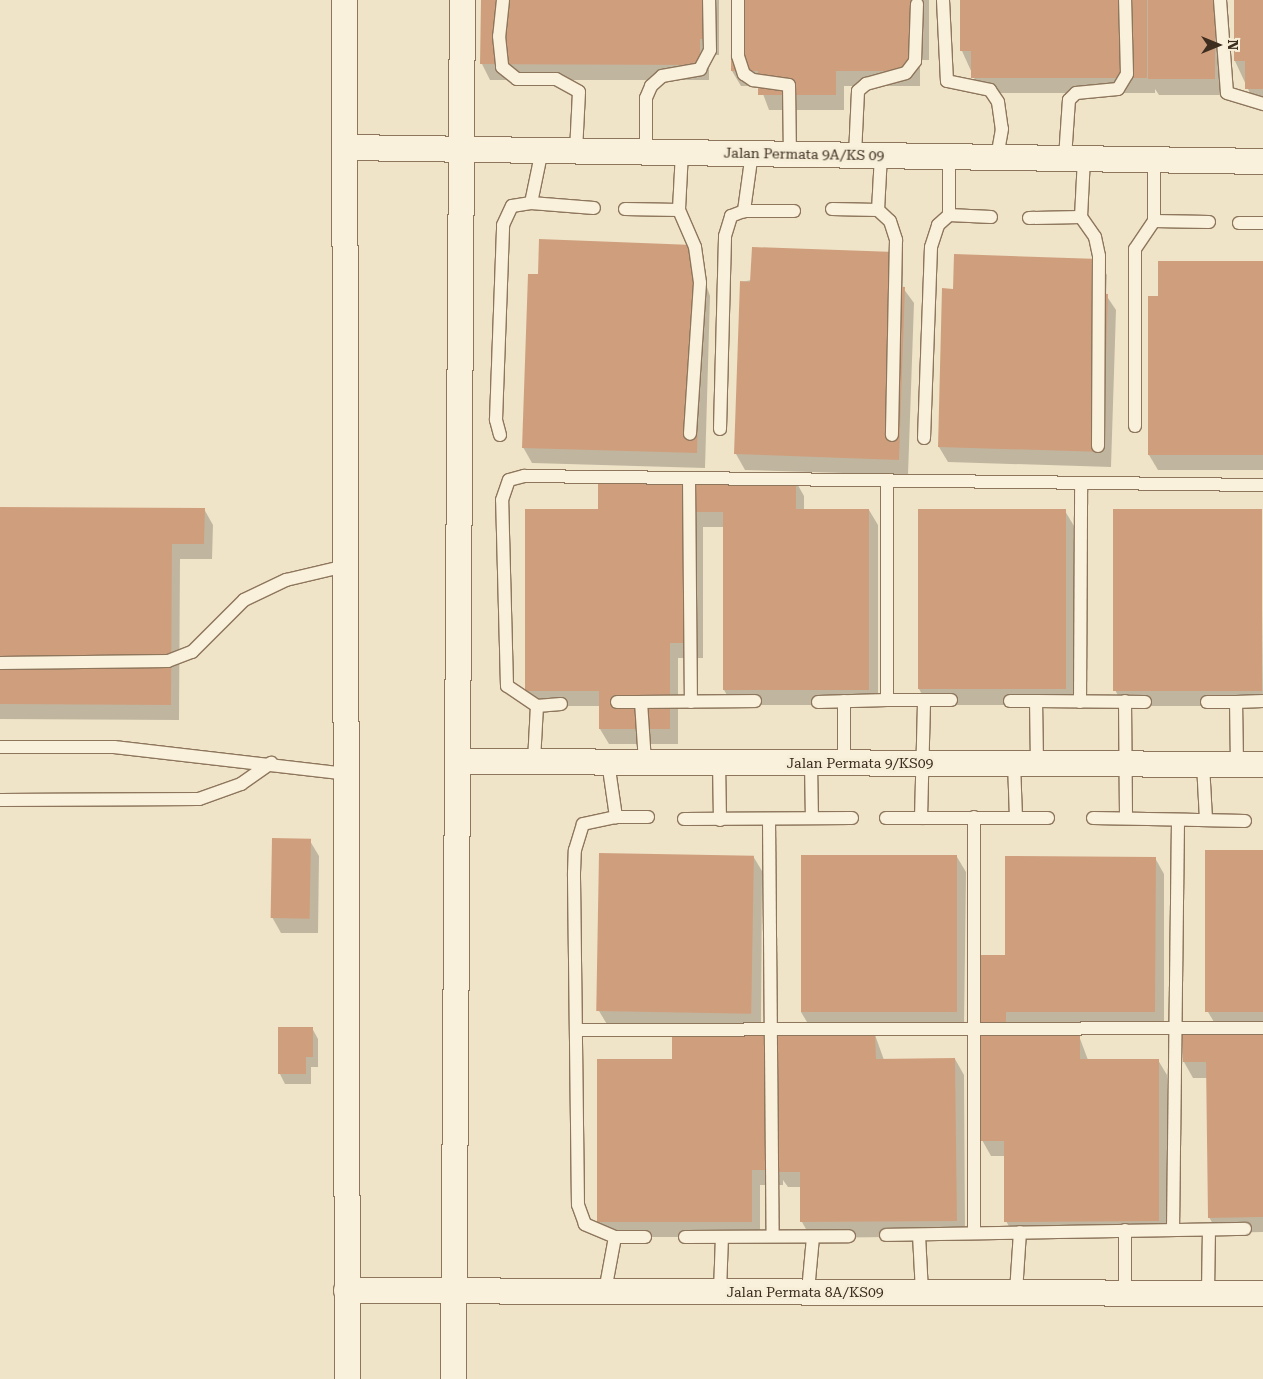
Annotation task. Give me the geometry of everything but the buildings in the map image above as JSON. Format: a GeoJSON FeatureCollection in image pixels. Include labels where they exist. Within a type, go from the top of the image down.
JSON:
{"type":"FeatureCollection","features":[{"type":"Feature","properties":{"kind":"street"},"geometry":{"type":"LineString","coordinates":[[344,0],[345,566],[348,774],[347,1379]]}},
{"type":"Feature","properties":{"kind":"street"},"geometry":{"type":"LineString","coordinates":[[453,1379],[462,0]]}},
{"type":"Feature","properties":{"kind":"street","name":"Jalan Permata 9A/KS 09"},"geometry":{"type":"LineString","coordinates":[[345,148],[1263,161]]}},
{"type":"Feature","properties":{"kind":"street","name":"Jalan Permata 9/KS09"},"geometry":{"type":"LineString","coordinates":[[457,761],[1263,764]]}},
{"type":"Feature","properties":{"kind":"street","name":"Jalan Permata 8A/KS09"},"geometry":{"type":"LineString","coordinates":[[346,1290],[1263,1292]]}},
{"type":"Feature","properties":{"kind":"lane"},"geometry":{"type":"LineString","coordinates":[[503,0],[499,36],[502,67],[517,78],[556,78],[579,92],[576,151]]}},
{"type":"Feature","properties":{"kind":"lane"},"geometry":{"type":"LineString","coordinates":[[646,152],[646,98],[651,86],[662,76],[700,69],[710,50],[709,0]]}},
{"type":"Feature","properties":{"kind":"lane"},"geometry":{"type":"LineString","coordinates":[[738,0],[738,56],[744,74],[753,80],[789,85],[790,154]]}},
{"type":"Feature","properties":{"kind":"lane"},"geometry":{"type":"LineString","coordinates":[[943,0],[947,81],[990,90],[998,102],[1002,129],[997,157]]}},
{"type":"Feature","properties":{"kind":"lane"},"geometry":{"type":"LineString","coordinates":[[1098,446],[1099,256],[1095,237],[1081,217],[1069,100],[1076,93],[1118,89],[1127,74],[1125,0]]}},
{"type":"Feature","properties":{"kind":"lane"},"geometry":{"type":"LineString","coordinates":[[1220,0],[1227,93],[1263,104]]}},
{"type":"Feature","properties":{"kind":"lane"},"geometry":{"type":"LineString","coordinates":[[856,155],[858,91],[866,84],[906,73],[915,61],[917,4]]}},
{"type":"Feature","properties":{"kind":"lane"},"geometry":{"type":"LineString","coordinates":[[531,203],[542,150]]}},
{"type":"Feature","properties":{"kind":"lane"},"geometry":{"type":"LineString","coordinates":[[682,152],[679,210],[695,247],[700,283],[690,434]]}},
{"type":"Feature","properties":{"kind":"lane"},"geometry":{"type":"LineString","coordinates":[[744,211],[752,153]]}},
{"type":"Feature","properties":{"kind":"lane"},"geometry":{"type":"LineString","coordinates":[[878,210],[881,155]]}},
{"type":"Feature","properties":{"kind":"lane"},"geometry":{"type":"LineString","coordinates":[[949,156],[950,215]]}},
{"type":"Feature","properties":{"kind":"lane"},"geometry":{"type":"LineString","coordinates":[[1135,426],[1135,249],[1154,221],[1154,159]]}},
{"type":"Feature","properties":{"kind":"lane"},"geometry":{"type":"LineString","coordinates":[[500,435],[496,420],[503,225],[512,206],[531,203],[594,208]]}},
{"type":"Feature","properties":{"kind":"lane"},"geometry":{"type":"LineString","coordinates":[[626,209],[679,210]]}},
{"type":"Feature","properties":{"kind":"lane"},"geometry":{"type":"LineString","coordinates":[[832,209],[878,210],[890,221],[896,240],[892,435]]}},
{"type":"Feature","properties":{"kind":"lane"},"geometry":{"type":"LineString","coordinates":[[720,429],[725,236],[731,216],[744,211],[794,211]]}},
{"type":"Feature","properties":{"kind":"lane"},"geometry":{"type":"LineString","coordinates":[[924,438],[931,247],[938,225],[950,215],[990,217]]}},
{"type":"Feature","properties":{"kind":"lane"},"geometry":{"type":"LineString","coordinates":[[1030,218],[1081,217]]}},
{"type":"Feature","properties":{"kind":"lane"},"geometry":{"type":"LineString","coordinates":[[1154,221],[1210,222]]}},
{"type":"Feature","properties":{"kind":"lane"},"geometry":{"type":"LineString","coordinates":[[1239,223],[1263,223]]}},
{"type":"Feature","properties":{"kind":"lane"},"geometry":{"type":"LineString","coordinates":[[561,704],[537,706],[507,686],[502,500],[510,480],[524,476],[887,482],[1263,485]]}},
{"type":"Feature","properties":{"kind":"lane"},"geometry":{"type":"LineString","coordinates":[[689,479],[691,702]]}},
{"type":"Feature","properties":{"kind":"lane"},"geometry":{"type":"LineString","coordinates":[[887,482],[887,700]]}},
{"type":"Feature","properties":{"kind":"lane"},"geometry":{"type":"LineString","coordinates":[[1080,702],[1081,484]]}},
{"type":"Feature","properties":{"kind":"lane"},"geometry":{"type":"LineString","coordinates":[[0,663],[168,660],[192,652],[244,600],[286,580],[345,566]]}},
{"type":"Feature","properties":{"kind":"lane"},"geometry":{"type":"LineString","coordinates":[[921,818],[924,700]]}},
{"type":"Feature","properties":{"kind":"lane"},"geometry":{"type":"LineString","coordinates":[[818,702],[951,700]]}},
{"type":"Feature","properties":{"kind":"lane"},"geometry":{"type":"LineString","coordinates":[[618,702],[755,701]]}},
{"type":"Feature","properties":{"kind":"lane"},"geometry":{"type":"LineString","coordinates":[[844,701],[844,763]]}},
{"type":"Feature","properties":{"kind":"lane"},"geometry":{"type":"LineString","coordinates":[[1010,701],[1145,702]]}},
{"type":"Feature","properties":{"kind":"lane"},"geometry":{"type":"LineString","coordinates":[[1016,817],[1036,701]]}},
{"type":"Feature","properties":{"kind":"lane"},"geometry":{"type":"LineString","coordinates":[[1125,701],[1126,818]]}},
{"type":"Feature","properties":{"kind":"lane"},"geometry":{"type":"LineString","coordinates":[[1207,702],[1263,701]]}},
{"type":"Feature","properties":{"kind":"lane"},"geometry":{"type":"LineString","coordinates":[[641,702],[645,762]]}},
{"type":"Feature","properties":{"kind":"lane"},"geometry":{"type":"LineString","coordinates":[[1236,702],[1236,764]]}},
{"type":"Feature","properties":{"kind":"lane"},"geometry":{"type":"LineString","coordinates":[[534,761],[537,706]]}},
{"type":"Feature","properties":{"kind":"lane"},"geometry":{"type":"LineString","coordinates":[[0,747],[114,747],[272,763],[348,774]]}},
{"type":"Feature","properties":{"kind":"lane"},"geometry":{"type":"LineString","coordinates":[[608,762],[616,817]]}},
{"type":"Feature","properties":{"kind":"lane"},"geometry":{"type":"LineString","coordinates":[[719,762],[720,820]]}},
{"type":"Feature","properties":{"kind":"lane"},"geometry":{"type":"LineString","coordinates":[[0,800],[199,799],[241,784],[272,763]]}},
{"type":"Feature","properties":{"kind":"lane"},"geometry":{"type":"LineString","coordinates":[[810,763],[812,818]]}},
{"type":"Feature","properties":{"kind":"lane"},"geometry":{"type":"LineString","coordinates":[[1203,764],[1206,820]]}},
{"type":"Feature","properties":{"kind":"lane"},"geometry":{"type":"LineString","coordinates":[[645,1237],[615,1237],[590,1229],[581,1219],[576,1030],[575,850],[583,824],[616,817],[648,817]]}},
{"type":"Feature","properties":{"kind":"lane"},"geometry":{"type":"LineString","coordinates":[[974,817],[976,1031],[974,1232]]}},
{"type":"Feature","properties":{"kind":"lane"},"geometry":{"type":"LineString","coordinates":[[684,819],[852,818]]}},
{"type":"Feature","properties":{"kind":"lane"},"geometry":{"type":"LineString","coordinates":[[886,818],[1048,818]]}},
{"type":"Feature","properties":{"kind":"lane"},"geometry":{"type":"LineString","coordinates":[[1093,818],[1245,821]]}},
{"type":"Feature","properties":{"kind":"lane"},"geometry":{"type":"LineString","coordinates":[[770,819],[773,1236]]}},
{"type":"Feature","properties":{"kind":"lane"},"geometry":{"type":"LineString","coordinates":[[1174,1230],[1178,821]]}},
{"type":"Feature","properties":{"kind":"lane"},"geometry":{"type":"LineString","coordinates":[[576,1030],[772,1033],[1263,1028]]}},
{"type":"Feature","properties":{"kind":"lane"},"geometry":{"type":"LineString","coordinates":[[886,1235],[974,1232],[1245,1229]]}},
{"type":"Feature","properties":{"kind":"lane"},"geometry":{"type":"LineString","coordinates":[[1125,1230],[1125,1292]]}},
{"type":"Feature","properties":{"kind":"lane"},"geometry":{"type":"LineString","coordinates":[[1208,1292],[1209,1230]]}},
{"type":"Feature","properties":{"kind":"lane"},"geometry":{"type":"LineString","coordinates":[[1016,1292],[1020,1232]]}},
{"type":"Feature","properties":{"kind":"lane"},"geometry":{"type":"LineString","coordinates":[[918,1235],[922,1292]]}},
{"type":"Feature","properties":{"kind":"lane"},"geometry":{"type":"LineString","coordinates":[[808,1292],[813,1236]]}},
{"type":"Feature","properties":{"kind":"lane"},"geometry":{"type":"LineString","coordinates":[[685,1237],[849,1236]]}},
{"type":"Feature","properties":{"kind":"lane"},"geometry":{"type":"LineString","coordinates":[[605,1291],[615,1237]]}},
{"type":"Feature","properties":{"kind":"lane"},"geometry":{"type":"LineString","coordinates":[[720,1292],[722,1237]]}}]}
